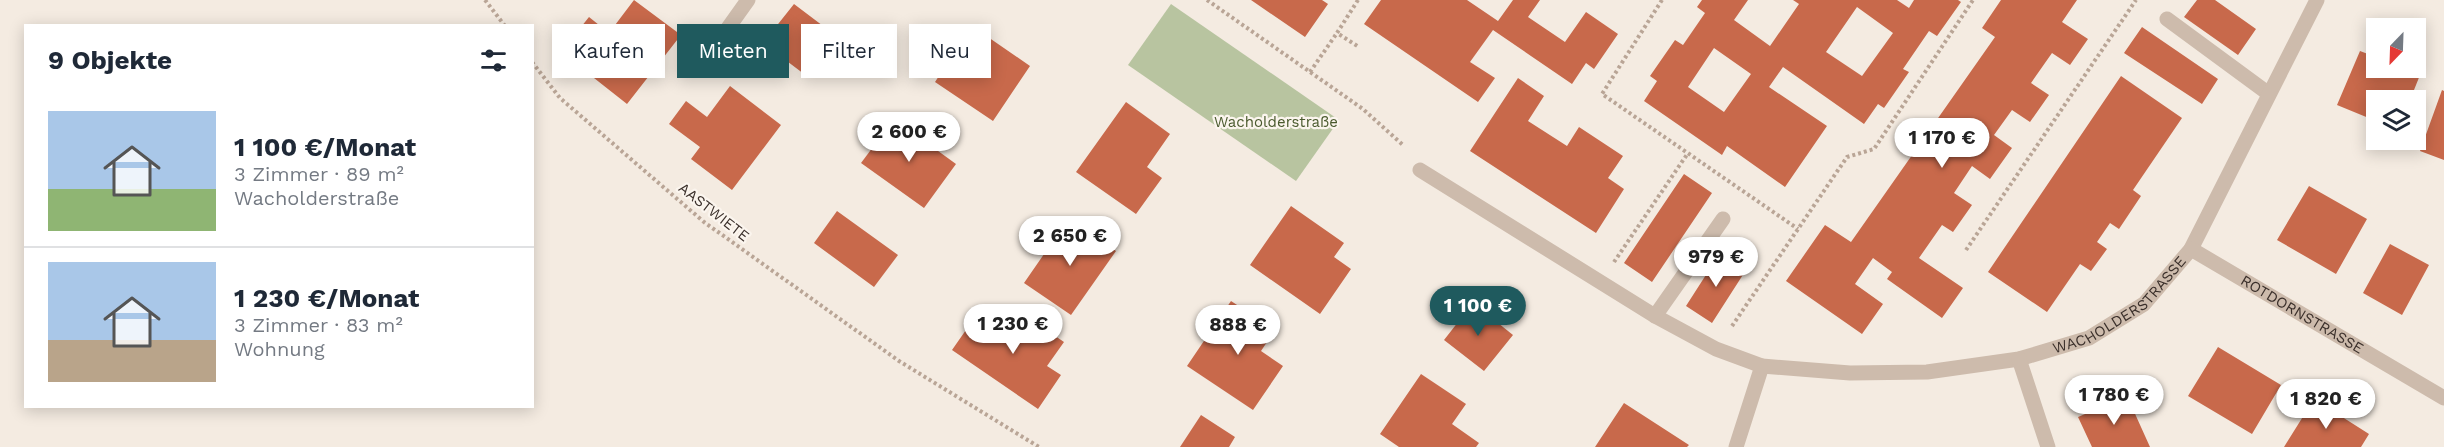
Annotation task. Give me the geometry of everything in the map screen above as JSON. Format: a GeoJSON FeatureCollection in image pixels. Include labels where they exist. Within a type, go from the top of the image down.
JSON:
{"type":"FeatureCollection","features":[{"type":"Feature","properties":{"kind":"street"},"geometry":{"type":"LineString","coordinates":[[731,24],[748,0]]}},
{"type":"Feature","properties":{"kind":"street","name":"WACHOLDERSTRASSE"},"geometry":{"type":"LineString","coordinates":[[1420,170],[1655,316],[1716,349],[1762,366],[1850,373],[1916,372],[2019,359],[2089,338],[2144,304],[2191,249],[2317,0]]}},
{"type":"Feature","properties":{"kind":"street"},"geometry":{"type":"LineString","coordinates":[[2167,19],[2269,94]]}},
{"type":"Feature","properties":{"kind":"street"},"geometry":{"type":"LineString","coordinates":[[1655,316],[1723,219]]}},
{"type":"Feature","properties":{"kind":"street","name":"ROTDORNSTRASSE"},"geometry":{"type":"LineString","coordinates":[[2191,249],[2444,398]]}},
{"type":"Feature","properties":{"kind":"street"},"geometry":{"type":"LineString","coordinates":[[2019,359],[2048,447]]}},
{"type":"Feature","properties":{"kind":"street"},"geometry":{"type":"LineString","coordinates":[[1736,447],[1762,366]]}},
{"type":"Feature","properties":{"kind":"path"},"geometry":{"type":"LineString","coordinates":[[485,0],[503,24]]}},
{"type":"Feature","properties":{"kind":"path"},"geometry":{"type":"LineString","coordinates":[[1207,0],[1363,109],[1404,146]]}},
{"type":"Feature","properties":{"kind":"path"},"geometry":{"type":"LineString","coordinates":[[1310,72],[1358,0]]}},
{"type":"Feature","properties":{"kind":"path"},"geometry":{"type":"LineString","coordinates":[[1662,0],[1602,94],[1798,229]]}},
{"type":"Feature","properties":{"kind":"path"},"geometry":{"type":"LineString","coordinates":[[1716,349],[1847,157],[1874,149],[1972,0]]}},
{"type":"Feature","properties":{"kind":"path"},"geometry":{"type":"LineString","coordinates":[[1966,250],[2136,0]]}},
{"type":"Feature","properties":{"kind":"path"},"geometry":{"type":"LineString","coordinates":[[1337,33],[1359,47]]}},
{"type":"Feature","properties":{"kind":"path","name":"AASTWIETE"},"geometry":{"type":"LineString","coordinates":[[534,65],[560,98],[704,222],[899,361],[1039,447]]}},
{"type":"Feature","properties":{"kind":"path"},"geometry":{"type":"LineString","coordinates":[[1600,282],[1688,153]]}},
{"type":"Feature","properties":{"kind":"green space","name":"Wacholderstraße"},"geometry":{"type":"Polygon","coordinates":[[[1171,4],[1339,120],[1296,181],[1128,65],[1171,4]]]}},
{"type":"Feature","properties":{"kind":"building"},"geometry":{"type":"Polygon","coordinates":[[[634,0],[677,32],[677,40],[665,55],[665,24],[616,24],[634,0]]]}},
{"type":"Feature","properties":{"kind":"building"},"geometry":{"type":"Polygon","coordinates":[[[1251,0],[1322,0],[1328,4],[1305,37],[1251,0]]]}},
{"type":"Feature","properties":{"kind":"building"},"geometry":{"type":"Polygon","coordinates":[[[1381,0],[1467,0],[1498,21],[1513,0],[1540,0],[1528,17],[1565,42],[1586,12],[1618,34],[1594,69],[1586,63],[1572,84],[1493,30],[1470,62],[1495,78],[1478,102],[1364,24],[1381,0]]]}},
{"type":"Feature","properties":{"kind":"building"},"geometry":{"type":"Polygon","coordinates":[[[1702,0],[1748,0],[1734,20],[1770,46],[1799,4],[1793,0],[1897,0],[1909,8],[1914,0],[1958,0],[1961,2],[1937,36],[1929,31],[1903,69],[1909,72],[1884,108],[1878,104],[1864,124],[1783,67],[1769,87],[1827,126],[1785,187],[1727,146],[1722,155],[1644,101],[1657,81],[1650,76],[1675,40],[1683,45],[1705,13],[1697,7],[1702,0]],[[1857,7],[1826,52],[1862,76],[1893,33],[1857,7]],[[1714,48],[1688,87],[1724,112],[1751,74],[1714,48]]]}},
{"type":"Feature","properties":{"kind":"building"},"geometry":{"type":"Polygon","coordinates":[[[2001,0],[2077,0],[2062,22],[2088,39],[2070,65],[2052,53],[2031,83],[2049,95],[2030,122],[2012,110],[1994,135],[2012,148],[1990,179],[1972,166],[1954,193],[1972,205],[1953,232],[1942,225],[1919,258],[1963,288],[1942,318],[1887,279],[1892,272],[1873,258],[1855,284],[1883,304],[1862,334],[1786,281],[1825,225],[1851,242],[1995,37],[1982,28],[2001,0]]]}},
{"type":"Feature","properties":{"kind":"building"},"geometry":{"type":"Polygon","coordinates":[[[2197,0],[2215,0],[2256,29],[2238,55],[2184,17],[2197,0]]]}},
{"type":"Feature","properties":{"kind":"building"},"geometry":{"type":"Polygon","coordinates":[[[794,4],[820,24],[801,24],[801,72],[789,63],[789,24],[778,24],[794,4]]]}},
{"type":"Feature","properties":{"kind":"building"},"geometry":{"type":"Polygon","coordinates":[[[589,17],[598,24],[583,24],[589,17]]]}},
{"type":"Feature","properties":{"kind":"building"},"geometry":{"type":"Polygon","coordinates":[[[2142,27],[2218,79],[2202,104],[2124,53],[2142,27]]]}},
{"type":"Feature","properties":{"kind":"building"},"geometry":{"type":"Polygon","coordinates":[[[991,39],[1030,66],[993,121],[935,82],[938,78],[991,78],[991,39]]]}},
{"type":"Feature","properties":{"kind":"building"},"geometry":{"type":"Polygon","coordinates":[[[2360,51],[2366,53],[2366,78],[2419,78],[2414,90],[2366,90],[2366,117],[2337,105],[2360,51]]]}},
{"type":"Feature","properties":{"kind":"building"},"geometry":{"type":"Polygon","coordinates":[[[2121,76],[2182,118],[2133,190],[2141,196],[2119,229],[2110,223],[2097,242],[2107,249],[2091,271],[2080,264],[2047,312],[1988,272],[2121,76]]]}},
{"type":"Feature","properties":{"kind":"building"},"geometry":{"type":"Polygon","coordinates":[[[594,78],[647,78],[627,104],[594,78]]]}},
{"type":"Feature","properties":{"kind":"building"},"geometry":{"type":"Polygon","coordinates":[[[1518,78],[1544,96],[1528,121],[1567,146],[1579,127],[1623,156],[1608,178],[1624,189],[1596,233],[1470,151],[1518,78]]]}},
{"type":"Feature","properties":{"kind":"building"},"geometry":{"type":"Polygon","coordinates":[[[730,86],[781,125],[732,190],[691,159],[700,147],[669,124],[686,101],[707,117],[730,86]]]}},
{"type":"Feature","properties":{"kind":"building"},"geometry":{"type":"Polygon","coordinates":[[[2442,90],[2444,91],[2444,160],[2420,151],[2426,150],[2426,134],[2442,90]]]}},
{"type":"Feature","properties":{"kind":"building"},"geometry":{"type":"Polygon","coordinates":[[[1126,102],[1170,134],[1147,167],[1162,178],[1136,214],[1076,172],[1126,102]]]}},
{"type":"Feature","properties":{"kind":"building"},"geometry":{"type":"Polygon","coordinates":[[[894,119],[956,164],[924,208],[861,163],[894,119]]]}},
{"type":"Feature","properties":{"kind":"building"},"geometry":{"type":"Polygon","coordinates":[[[1684,174],[1712,193],[1652,282],[1624,263],[1684,174]]]}},
{"type":"Feature","properties":{"kind":"building"},"geometry":{"type":"Polygon","coordinates":[[[2309,186],[2367,219],[2336,274],[2277,240],[2309,186]]]}},
{"type":"Feature","properties":{"kind":"building"},"geometry":{"type":"Polygon","coordinates":[[[1291,206],[1344,243],[1334,257],[1351,269],[1320,314],[1250,265],[1291,206]]]}},
{"type":"Feature","properties":{"kind":"building"},"geometry":{"type":"Polygon","coordinates":[[[837,211],[898,255],[874,287],[814,243],[837,211]]]}},
{"type":"Feature","properties":{"kind":"building"},"geometry":{"type":"Polygon","coordinates":[[[1069,218],[1116,251],[1071,315],[1024,283],[1069,218]]]}},
{"type":"Feature","properties":{"kind":"building"},"geometry":{"type":"Polygon","coordinates":[[[2390,244],[2429,265],[2402,315],[2363,293],[2390,244]]]}},
{"type":"Feature","properties":{"kind":"building"},"geometry":{"type":"Polygon","coordinates":[[[1720,253],[1746,270],[1712,323],[1686,306],[1720,253]]]}},
{"type":"Feature","properties":{"kind":"building"},"geometry":{"type":"Polygon","coordinates":[[[1231,301],[1275,330],[1261,351],[1283,366],[1253,410],[1187,366],[1231,301]]]}},
{"type":"Feature","properties":{"kind":"building"},"geometry":{"type":"Polygon","coordinates":[[[1473,303],[1513,335],[1484,371],[1444,340],[1473,303]]]}},
{"type":"Feature","properties":{"kind":"building"},"geometry":{"type":"Polygon","coordinates":[[[1011,306],[1064,342],[1047,366],[1061,375],[1038,409],[952,350],[975,317],[995,330],[1011,306]]]}},
{"type":"Feature","properties":{"kind":"building"},"geometry":{"type":"Polygon","coordinates":[[[2218,347],[2281,385],[2252,434],[2188,396],[2218,347]]]}},
{"type":"Feature","properties":{"kind":"building"},"geometry":{"type":"Polygon","coordinates":[[[1421,374],[1466,404],[1452,424],[1479,443],[1476,447],[1399,447],[1380,434],[1421,374]]]}},
{"type":"Feature","properties":{"kind":"building"},"geometry":{"type":"Polygon","coordinates":[[[2127,396],[2150,447],[2092,447],[2078,417],[2127,396]]]}},
{"type":"Feature","properties":{"kind":"building"},"geometry":{"type":"Polygon","coordinates":[[[2314,399],[2369,434],[2361,447],[2284,447],[2314,399]]]}},
{"type":"Feature","properties":{"kind":"building"},"geometry":{"type":"Polygon","coordinates":[[[1624,403],[1689,445],[1687,447],[1595,447],[1624,403]]]}},
{"type":"Feature","properties":{"kind":"building"},"geometry":{"type":"Polygon","coordinates":[[[1201,415],[1235,437],[1229,447],[1180,447],[1201,415]]]}}]}
